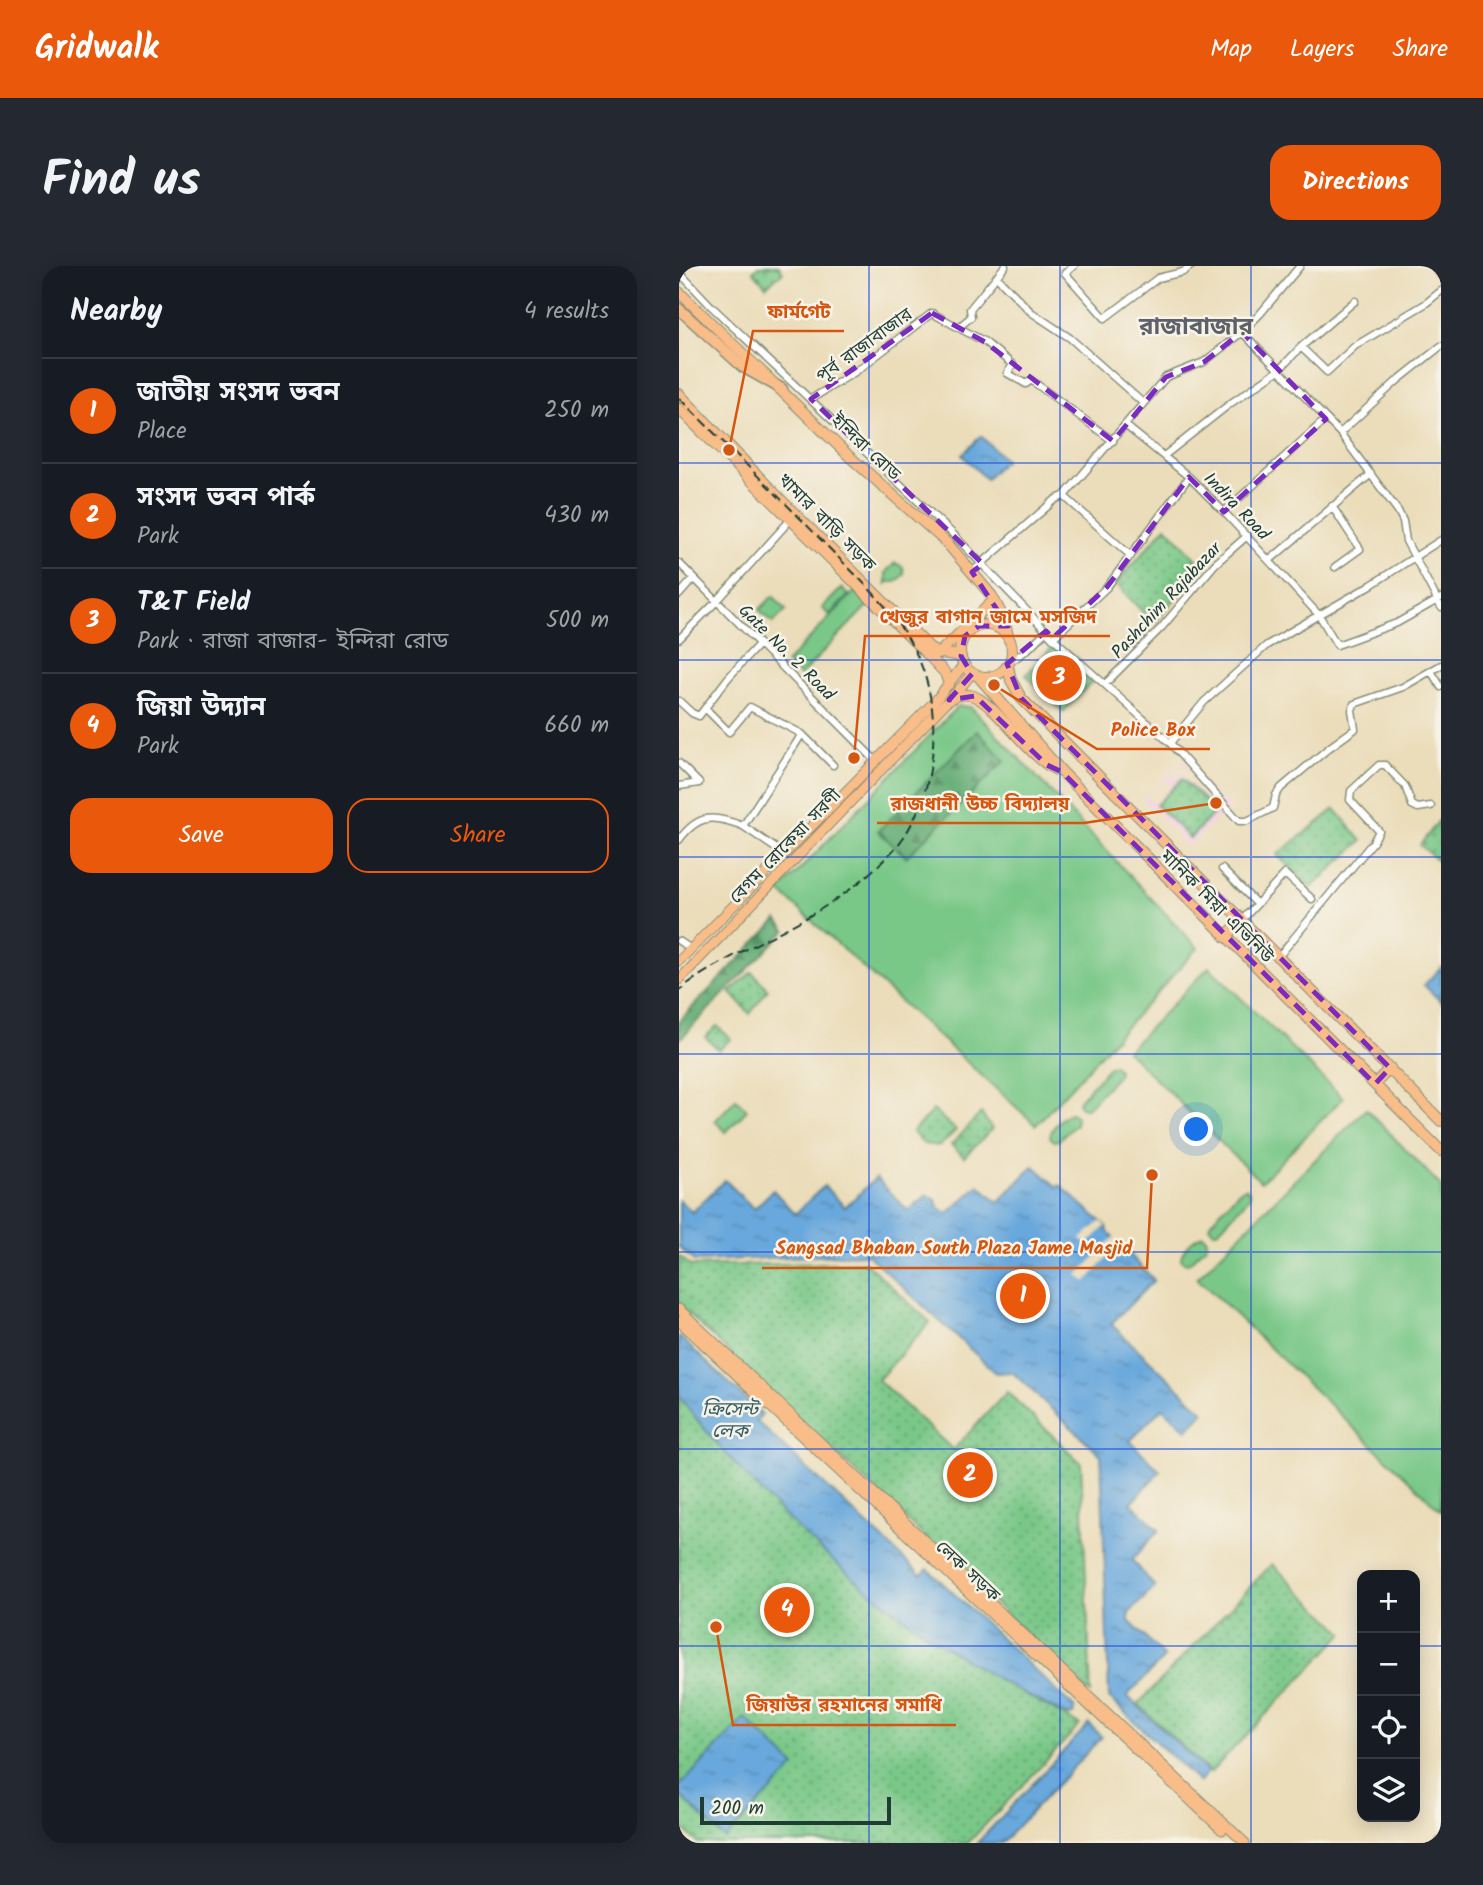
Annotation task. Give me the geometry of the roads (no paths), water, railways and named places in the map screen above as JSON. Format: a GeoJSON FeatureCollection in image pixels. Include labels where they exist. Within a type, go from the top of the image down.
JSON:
{"type":"FeatureCollection","features":[{"type":"Feature","properties":{"kind":"highway","name":"ইন্দিরা রোড"},"geometry":{"type":"LineString","coordinates":[[679,292],[850,457],[947,542],[994,600],[1004,620],[1009,640]]}},
{"type":"Feature","properties":{"kind":"highway"},"geometry":{"type":"LineString","coordinates":[[679,309],[743,367],[782,389]]}},
{"type":"Feature","properties":{"kind":"highway","name":"খামার বাড়ি সড়ক"},"geometry":{"type":"LineString","coordinates":[[679,394],[793,517],[934,652],[962,660]]}},
{"type":"Feature","properties":{"kind":"highway"},"geometry":{"type":"LineString","coordinates":[[679,409],[793,517],[945,673],[949,684]]}},
{"type":"Feature","properties":{"kind":"highway"},"geometry":{"type":"LineString","coordinates":[[940,652],[994,600]]}},
{"type":"Feature","properties":{"kind":"highway"},"geometry":{"type":"LineString","coordinates":[[979,626],[995,627],[1004,632],[1009,640],[1012,651],[1009,664],[993,676],[975,674],[962,660],[961,645],[965,636],[979,626]]}},
{"type":"Feature","properties":{"kind":"highway","name":"মানিক মিয়া এভিনিউ"},"geometry":{"type":"LineString","coordinates":[[1009,664],[1011,680],[1021,698],[1441,1121]]}},
{"type":"Feature","properties":{"kind":"highway","name":"মানিক মিয়া এভিনিউ"},"geometry":{"type":"LineString","coordinates":[[975,674],[1062,772],[1441,1152]]}},
{"type":"Feature","properties":{"kind":"highway"},"geometry":{"type":"LineString","coordinates":[[949,700],[967,694],[981,700],[1043,761],[1062,772]]}},
{"type":"Feature","properties":{"kind":"highway"},"geometry":{"type":"LineString","coordinates":[[1226,937],[1242,920]]}},
{"type":"Feature","properties":{"kind":"highway"},"geometry":{"type":"LineString","coordinates":[[1375,1084],[1390,1068]]}},
{"type":"Feature","properties":{"kind":"main road"},"geometry":{"type":"LineString","coordinates":[[1435,266],[1441,275]]}},
{"type":"Feature","properties":{"kind":"main road","name":"বেগম রোকেয়া সরণী"},"geometry":{"type":"LineString","coordinates":[[679,961],[936,701],[962,660]]}},
{"type":"Feature","properties":{"kind":"main road","name":"বেগম রোকেয়া সরণী"},"geometry":{"type":"LineString","coordinates":[[679,980],[975,674]]}},
{"type":"Feature","properties":{"kind":"main road"},"geometry":{"type":"LineString","coordinates":[[679,1310],[1245,1843]]}},
{"type":"Feature","properties":{"kind":"main road","name":"লেক সড়ক"},"geometry":{"type":"LineString","coordinates":[[679,1321],[1236,1843]]}},
{"type":"Feature","properties":{"kind":"street"},"geometry":{"type":"LineString","coordinates":[[1005,266],[970,309],[971,317],[959,327],[985,342],[1013,365],[1007,373],[1026,384],[1031,380],[1112,441]]}},
{"type":"Feature","properties":{"kind":"street"},"geometry":{"type":"LineString","coordinates":[[1059,266],[1105,318],[1158,278],[1183,272],[1191,266]]}},
{"type":"Feature","properties":{"kind":"street"},"geometry":{"type":"LineString","coordinates":[[1065,273],[1074,266]]}},
{"type":"Feature","properties":{"kind":"street"},"geometry":{"type":"LineString","coordinates":[[972,572],[1056,499],[1064,496],[1166,377],[1204,362],[1242,332],[1300,266]]}},
{"type":"Feature","properties":{"kind":"street","name":"ইন্দিরা রোড"},"geometry":{"type":"LineString","coordinates":[[680,269],[711,306],[983,564],[1053,638],[1170,743],[1239,821],[1273,808],[1281,788],[1329,747],[1355,729],[1353,705],[1403,687],[1431,671]]}},
{"type":"Feature","properties":{"kind":"street"},"geometry":{"type":"LineString","coordinates":[[997,277],[1031,312],[1070,338],[1143,404]]}},
{"type":"Feature","properties":{"kind":"street"},"geometry":{"type":"LineString","coordinates":[[1301,347],[1328,372],[1355,346],[1425,304],[1441,291]]}},
{"type":"Feature","properties":{"kind":"street"},"geometry":{"type":"LineString","coordinates":[[1165,455],[1231,403],[1279,370],[1301,347],[1355,302]]}},
{"type":"Feature","properties":{"kind":"street","name":"পূর্ব রাজাবাজার"},"geometry":{"type":"LineString","coordinates":[[811,399],[855,372],[932,313],[959,327]]}},
{"type":"Feature","properties":{"kind":"street"},"geometry":{"type":"LineString","coordinates":[[1242,332],[1340,433],[1371,474],[1398,511],[1403,521],[1403,533],[1440,602]]}},
{"type":"Feature","properties":{"kind":"street"},"geometry":{"type":"LineString","coordinates":[[1340,433],[1397,381],[1441,346]]}},
{"type":"Feature","properties":{"kind":"street"},"geometry":{"type":"LineString","coordinates":[[1224,512],[1326,419]]}},
{"type":"Feature","properties":{"kind":"street","name":"Indira Road"},"geometry":{"type":"LineString","coordinates":[[1125,425],[1165,455],[1224,512],[1319,615],[1334,643],[1341,645],[1397,623],[1440,602]]}},
{"type":"Feature","properties":{"kind":"street"},"geometry":{"type":"LineString","coordinates":[[1270,560],[1371,474]]}},
{"type":"Feature","properties":{"kind":"street"},"geometry":{"type":"LineString","coordinates":[[1053,638],[1107,587],[1189,477]]}},
{"type":"Feature","properties":{"kind":"street"},"geometry":{"type":"LineString","coordinates":[[1064,496],[1131,556]]}},
{"type":"Feature","properties":{"kind":"street"},"geometry":{"type":"LineString","coordinates":[[1332,506],[1360,549],[1335,566]]}},
{"type":"Feature","properties":{"kind":"street"},"geometry":{"type":"LineString","coordinates":[[679,639],[793,517]]}},
{"type":"Feature","properties":{"kind":"street","name":"Pashchim Rajabazar"},"geometry":{"type":"LineString","coordinates":[[1105,684],[1162,627],[1215,564],[1247,536]]}},
{"type":"Feature","properties":{"kind":"street"},"geometry":{"type":"LineString","coordinates":[[1170,743],[1204,702],[1267,645],[1416,558],[1441,540]]}},
{"type":"Feature","properties":{"kind":"street","name":"Gate No. 2 Road"},"geometry":{"type":"LineString","coordinates":[[679,563],[876,761]]}},
{"type":"Feature","properties":{"kind":"street"},"geometry":{"type":"LineString","coordinates":[[679,595],[694,578]]}},
{"type":"Feature","properties":{"kind":"street"},"geometry":{"type":"LineString","coordinates":[[1009,664],[1046,631]]}},
{"type":"Feature","properties":{"kind":"street"},"geometry":{"type":"LineString","coordinates":[[679,701],[699,716],[759,644]]}},
{"type":"Feature","properties":{"kind":"street"},"geometry":{"type":"LineString","coordinates":[[1441,665],[1431,671],[1441,687]]}},
{"type":"Feature","properties":{"kind":"street"},"geometry":{"type":"LineString","coordinates":[[706,709],[730,732],[750,708],[802,734],[833,765]]}},
{"type":"Feature","properties":{"kind":"street"},"geometry":{"type":"LineString","coordinates":[[743,826],[802,734]]}},
{"type":"Feature","properties":{"kind":"street"},"geometry":{"type":"LineString","coordinates":[[679,763],[699,783],[679,786]]}},
{"type":"Feature","properties":{"kind":"street"},"geometry":{"type":"LineString","coordinates":[[1279,956],[1373,842],[1379,831],[1350,800],[1351,791],[1379,765],[1385,765],[1405,786],[1412,805],[1418,808],[1431,806]]}},
{"type":"Feature","properties":{"kind":"street"},"geometry":{"type":"LineString","coordinates":[[679,840],[690,824],[697,820],[724,819],[743,826],[784,854]]}},
{"type":"Feature","properties":{"kind":"street"},"geometry":{"type":"LineString","coordinates":[[1222,869],[1257,904]]}},
{"type":"Feature","properties":{"kind":"street"},"geometry":{"type":"LineString","coordinates":[[1242,920],[1285,874],[1312,899]]}},
{"type":"Feature","properties":{"kind":"street"},"geometry":{"type":"LineString","coordinates":[[679,941],[691,949]]}},
{"type":"Feature","properties":{"kind":"water"},"geometry":{"type":"Polygon","coordinates":[[[981,436],[1005,460],[986,479],[962,455],[981,436]]]}},
{"type":"Feature","properties":{"kind":"water"},"geometry":{"type":"Polygon","coordinates":[[[1441,968],[1441,1002],[1424,985],[1441,968]]]}},
{"type":"Feature","properties":{"kind":"water"},"geometry":{"type":"Polygon","coordinates":[[[1034,1166],[1106,1226],[1108,1232],[1154,1280],[1111,1324],[1204,1412],[1187,1430],[1162,1408],[1130,1441],[1160,1471],[1131,1503],[1159,1530],[1132,1560],[1155,1587],[1129,1613],[1129,1621],[1165,1657],[1127,1696],[1208,1772],[1199,1782],[1109,1698],[1101,1455],[1012,1372],[996,1373],[867,1254],[694,1261],[679,1247],[679,1200],[692,1212],[725,1180],[754,1209],[773,1190],[795,1214],[824,1186],[845,1207],[876,1178],[908,1211],[927,1195],[948,1213],[979,1185],[998,1202],[1034,1166]]]}},
{"type":"Feature","properties":{"kind":"water","name":"ক্রিসেন্ট লেক"},"geometry":{"type":"Polygon","coordinates":[[[679,1336],[762,1414],[756,1421],[921,1575],[928,1569],[1075,1708],[1073,1715],[1069,1716],[1021,1692],[929,1635],[885,1604],[804,1534],[729,1457],[682,1400],[679,1394],[679,1336]]]}},
{"type":"Feature","properties":{"kind":"water"},"geometry":{"type":"Polygon","coordinates":[[[745,1718],[795,1766],[725,1839],[679,1794],[679,1787],[745,1718]]]}},
{"type":"Feature","properties":{"kind":"water"},"geometry":{"type":"Polygon","coordinates":[[[1089,1724],[1102,1737],[1002,1843],[977,1843],[1089,1724]]]}},
{"type":"Feature","properties":{"kind":"railway"},"geometry":{"type":"LineString","coordinates":[[679,398],[862,582],[903,630],[929,689],[933,738],[931,763],[918,810],[895,848],[872,871],[803,920],[702,974],[679,990]]}},
{"type":"Feature","properties":{"kind":"place","name":"ফার্মগেট"},"geometry":{"type":"Point","coordinates":[729,450]}},
{"type":"Feature","properties":{"kind":"place","name":"T&T Field"},"geometry":{"type":"Point","coordinates":[1059,678]}},
{"type":"Feature","properties":{"kind":"place","name":"Police Box"},"geometry":{"type":"Point","coordinates":[994,685]}},
{"type":"Feature","properties":{"kind":"place","name":"খেজুর বাগান জামে মসজিদ"},"geometry":{"type":"Point","coordinates":[854,758]}},
{"type":"Feature","properties":{"kind":"place","name":"রাজধানী উচ্চ বিদ্যালয়"},"geometry":{"type":"Point","coordinates":[1216,803]}},
{"type":"Feature","properties":{"kind":"place","name":"Sangsad Bhaban South Plaza Jame Masjid"},"geometry":{"type":"Point","coordinates":[1152,1175]}},
{"type":"Feature","properties":{"kind":"place","name":"জাতীয় সংসদ ভবন"},"geometry":{"type":"Point","coordinates":[1023,1296]}},
{"type":"Feature","properties":{"kind":"place","name":"সংসদ ভবন পার্ক"},"geometry":{"type":"Point","coordinates":[970,1475]}},
{"type":"Feature","properties":{"kind":"place","name":"জিয়া উদ্যান"},"geometry":{"type":"Point","coordinates":[787,1610]}},
{"type":"Feature","properties":{"kind":"place","name":"জিয়াউর রহমানের সমাধি"},"geometry":{"type":"Point","coordinates":[716,1627]}},
{"type":"Feature","properties":{"kind":"district","name":"রাজাবাজার"},"geometry":{"type":"Point","coordinates":[1196,326]}}]}
